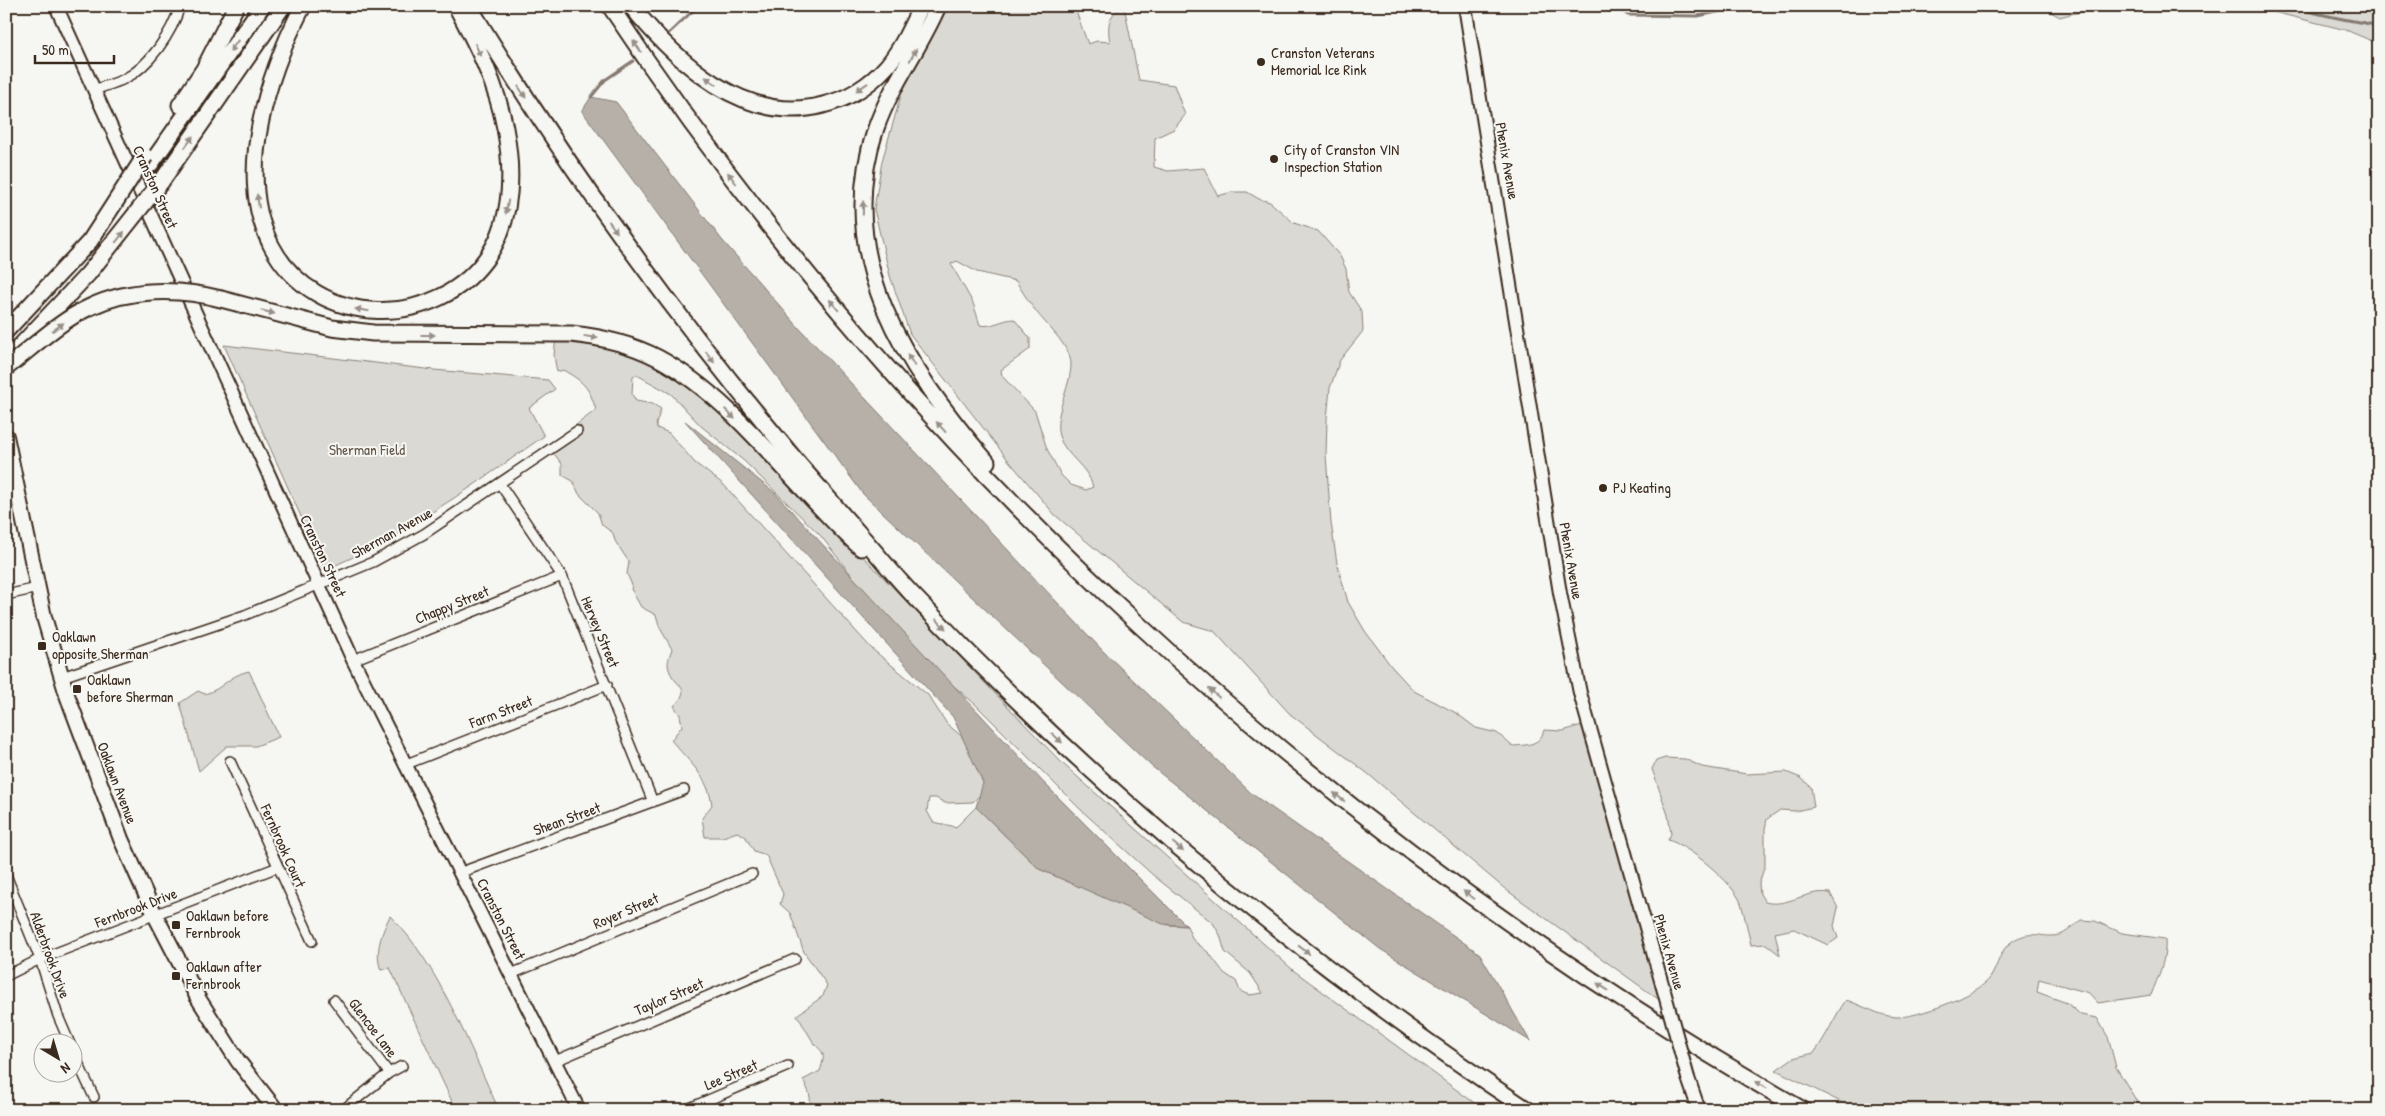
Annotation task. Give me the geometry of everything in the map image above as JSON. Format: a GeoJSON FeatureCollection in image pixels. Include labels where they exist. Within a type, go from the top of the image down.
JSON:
{"type":"FeatureCollection","features":[{"type":"Feature","properties":{"kind":"highway"},"geometry":{"type":"LineString","coordinates":[[148,160],[204,69],[236,6]]}},
{"type":"Feature","properties":{"kind":"highway"},"geometry":{"type":"LineString","coordinates":[[6,331],[90,241],[262,6]]}},
{"type":"Feature","properties":{"kind":"highway"},"geometry":{"type":"LineString","coordinates":[[6,361],[60,307],[161,182],[283,6]]}},
{"type":"Feature","properties":{"kind":"highway"},"geometry":{"type":"LineString","coordinates":[[303,6],[278,63],[261,122],[256,174],[262,220],[276,254],[292,273],[310,289],[346,307],[389,312],[427,303],[460,286],[490,253],[497,240],[506,212],[509,164],[504,121],[487,70],[456,6]]}},
{"type":"Feature","properties":{"kind":"highway"},"geometry":{"type":"LineString","coordinates":[[468,6],[571,166],[682,320],[756,414],[907,589]]}},
{"type":"Feature","properties":{"kind":"highway"},"geometry":{"type":"LineString","coordinates":[[610,6],[699,134],[817,285],[942,428],[1048,538],[1124,612],[1215,694],[1296,762],[1393,839],[1580,972],[1700,1050],[1803,1110]]}},
{"type":"Feature","properties":{"kind":"highway"},"geometry":{"type":"LineString","coordinates":[[631,6],[678,55],[719,86],[758,104],[778,108],[800,109],[843,99],[868,83],[894,57],[920,6]]}},
{"type":"Feature","properties":{"kind":"highway"},"geometry":{"type":"LineString","coordinates":[[938,6],[883,111],[872,144],[863,199],[862,220],[867,258],[884,309],[902,345],[925,383],[953,421],[1048,538]]}},
{"type":"Feature","properties":{"kind":"highway"},"geometry":{"type":"LineString","coordinates":[[6,368],[69,319],[98,304],[136,295],[165,292],[192,293],[351,331],[394,335],[571,334],[600,338],[643,352],[687,376],[715,400],[797,481],[847,536],[907,589],[1044,726],[1211,875],[1368,999],[1528,1110]]}},
{"type":"Feature","properties":{"kind":"main road","name":"Oaklawn Avenue"},"geometry":{"type":"LineString","coordinates":[[6,436],[38,588],[62,678],[121,839],[155,916],[180,964],[218,1030],[249,1076],[276,1110]]}},
{"type":"Feature","properties":{"kind":"street","name":"Cranston Street"},"geometry":{"type":"LineString","coordinates":[[56,6],[353,660],[404,765],[579,1110]]}},
{"type":"Feature","properties":{"kind":"street"},"geometry":{"type":"LineString","coordinates":[[94,90],[132,75],[152,55],[165,36],[180,6]]}},
{"type":"Feature","properties":{"kind":"street","name":"Phenix Avenue"},"geometry":{"type":"LineString","coordinates":[[1465,6],[1512,290],[1542,490],[1575,666],[1583,702],[1688,1078],[1699,1110]]}},
{"type":"Feature","properties":{"kind":"street","name":"Sherman Avenue"},"geometry":{"type":"LineString","coordinates":[[62,678],[245,615],[374,562],[396,551],[500,484],[577,431]]}},
{"type":"Feature","properties":{"kind":"street","name":"Hervey Street"},"geometry":{"type":"LineString","coordinates":[[500,484],[562,576],[653,802]]}},
{"type":"Feature","properties":{"kind":"street","name":"Chappy Street"},"geometry":{"type":"LineString","coordinates":[[353,660],[562,576]]}},
{"type":"Feature","properties":{"kind":"street"},"geometry":{"type":"LineString","coordinates":[[6,595],[38,588]]}},
{"type":"Feature","properties":{"kind":"street","name":"Farm Street"},"geometry":{"type":"LineString","coordinates":[[404,765],[607,685]]}},
{"type":"Feature","properties":{"kind":"street","name":"Fernbrook Court"},"geometry":{"type":"LineString","coordinates":[[230,761],[312,941]]}},
{"type":"Feature","properties":{"kind":"street","name":"Shean Street"},"geometry":{"type":"LineString","coordinates":[[459,873],[684,790]]}},
{"type":"Feature","properties":{"kind":"street","name":"Fernbrook Drive"},"geometry":{"type":"LineString","coordinates":[[6,976],[40,959],[278,867]]}},
{"type":"Feature","properties":{"kind":"street","name":"Royer Street"},"geometry":{"type":"LineString","coordinates":[[511,974],[752,874]]}},
{"type":"Feature","properties":{"kind":"street","name":"Alderbrook Drive"},"geometry":{"type":"LineString","coordinates":[[6,875],[40,959],[52,1000],[66,1034]]}},
{"type":"Feature","properties":{"kind":"street","name":"Taylor Street"},"geometry":{"type":"LineString","coordinates":[[555,1061],[794,959]]}},
{"type":"Feature","properties":{"kind":"street","name":"Glencoe Lane"},"geometry":{"type":"LineString","coordinates":[[334,1000],[389,1073]]}},
{"type":"Feature","properties":{"kind":"street"},"geometry":{"type":"LineString","coordinates":[[343,1110],[389,1073],[402,1066]]}},
{"type":"Feature","properties":{"kind":"street","name":"Lee Street"},"geometry":{"type":"LineString","coordinates":[[685,1110],[788,1066]]}},
{"type":"Feature","properties":{"kind":"street"},"geometry":{"type":"LineString","coordinates":[[82,1071],[94,1097]]}},
{"type":"Feature","properties":{"kind":"green space"},"geometry":{"type":"Polygon","coordinates":[[[935,6],[1074,6],[1088,44],[1097,41],[1110,42],[1110,21],[1115,13],[1124,6],[1139,80],[1174,85],[1185,115],[1174,129],[1155,138],[1154,167],[1168,171],[1204,168],[1218,196],[1232,192],[1247,192],[1259,199],[1270,202],[1294,223],[1318,231],[1340,256],[1346,269],[1349,292],[1362,312],[1363,331],[1340,360],[1330,388],[1327,419],[1326,455],[1331,523],[1337,563],[1348,602],[1365,631],[1391,666],[1414,691],[1456,713],[1476,728],[1497,733],[1512,746],[1536,742],[1544,730],[1563,731],[1588,723],[1665,1004],[1505,889],[1367,773],[1290,714],[1214,631],[1183,622],[1055,515],[1009,461],[910,334],[890,276],[874,209],[882,161],[900,99],[900,79],[935,6]],[[957,261],[951,264],[973,303],[980,325],[984,326],[1014,319],[1030,338],[1030,349],[1001,370],[1002,376],[1035,411],[1047,449],[1061,475],[1071,485],[1086,490],[1093,487],[1086,473],[1066,449],[1059,436],[1058,419],[1071,364],[1070,357],[1062,342],[1032,307],[1016,281],[977,272],[957,261]]]}},
{"type":"Feature","properties":{"kind":"green space"},"geometry":{"type":"Polygon","coordinates":[[[1989,6],[2118,6],[2060,17],[2043,8],[1989,6]]]}},
{"type":"Feature","properties":{"kind":"green space"},"geometry":{"type":"Polygon","coordinates":[[[2249,6],[2379,6],[2379,44],[2346,30],[2249,6]]]}},
{"type":"Feature","properties":{"kind":"green space"},"geometry":{"type":"Polygon","coordinates":[[[556,336],[600,337],[698,385],[1063,764],[1293,970],[1484,1110],[808,1110],[810,1095],[803,1080],[820,1071],[823,1056],[821,1050],[812,1040],[797,1015],[823,996],[827,985],[804,952],[790,913],[780,904],[783,894],[766,855],[754,851],[745,836],[737,832],[723,837],[705,837],[702,818],[712,805],[710,795],[702,777],[671,740],[682,726],[680,715],[674,706],[680,700],[683,691],[668,666],[672,649],[660,628],[656,615],[641,607],[631,589],[632,585],[627,574],[629,562],[615,541],[613,533],[602,525],[598,513],[579,494],[573,481],[562,475],[562,464],[548,446],[596,410],[588,390],[581,382],[563,370],[557,372],[554,356],[556,336]],[[637,375],[633,376],[632,394],[636,401],[653,404],[661,409],[656,424],[657,428],[669,433],[695,463],[723,484],[872,649],[928,695],[947,724],[990,760],[982,793],[973,802],[945,803],[936,798],[929,798],[927,811],[933,822],[955,828],[976,807],[1039,869],[1168,925],[1187,926],[1193,940],[1209,953],[1224,973],[1236,981],[1240,991],[1249,995],[1263,993],[1250,973],[1225,952],[1220,935],[1213,923],[1154,876],[1080,809],[975,704],[909,648],[820,535],[744,461],[701,426],[671,394],[637,375]]]}},
{"type":"Feature","properties":{"kind":"green space","name":"Sherman Field"},"geometry":{"type":"Polygon","coordinates":[[[224,345],[434,370],[548,380],[555,389],[529,408],[544,436],[471,487],[386,542],[325,570],[224,345]]]}},
{"type":"Feature","properties":{"kind":"green space"},"geometry":{"type":"Polygon","coordinates":[[[249,671],[279,737],[256,746],[227,746],[199,771],[180,703],[198,691],[205,694],[217,689],[236,676],[249,671]]]}},
{"type":"Feature","properties":{"kind":"green space"},"geometry":{"type":"Polygon","coordinates":[[[1665,758],[1685,759],[1702,767],[1747,774],[1786,772],[1801,778],[1811,787],[1814,807],[1795,811],[1780,810],[1767,819],[1765,829],[1765,865],[1759,884],[1760,894],[1765,902],[1781,903],[1821,892],[1830,893],[1838,908],[1834,926],[1838,938],[1828,945],[1794,929],[1775,933],[1780,955],[1766,944],[1751,945],[1741,903],[1729,885],[1698,857],[1687,849],[1668,840],[1671,834],[1668,815],[1652,769],[1656,761],[1665,758]]]}},
{"type":"Feature","properties":{"kind":"green space"},"geometry":{"type":"Polygon","coordinates":[[[390,916],[423,957],[438,982],[465,1034],[499,1110],[456,1110],[390,968],[381,970],[378,956],[379,949],[382,935],[390,916]]]}},
{"type":"Feature","properties":{"kind":"green space"},"geometry":{"type":"Polygon","coordinates":[[[2081,920],[2095,921],[2122,933],[2165,939],[2163,961],[2151,995],[2098,1003],[2089,993],[2039,979],[2037,992],[2067,1003],[2081,1015],[2097,1018],[2108,1037],[2116,1067],[2142,1110],[1857,1110],[1776,1070],[1793,1058],[1814,1053],[1846,1000],[1896,1017],[1931,1010],[1960,998],[1983,985],[1993,973],[2005,948],[2014,940],[2027,935],[2053,936],[2062,934],[2081,920]]]}},
{"type":"Feature","properties":{"kind":"shaded area"},"geometry":{"type":"Polygon","coordinates":[[[591,97],[616,102],[722,240],[801,330],[1103,651],[1252,794],[1480,954],[1530,1041],[1380,949],[1150,765],[863,494],[582,111],[591,97]]]}},
{"type":"Feature","properties":{"kind":"shaded area"},"geometry":{"type":"Polygon","coordinates":[[[685,421],[775,493],[1043,782],[1187,926],[1163,924],[1039,869],[976,807],[983,783],[953,717],[685,421]]]}},
{"type":"Feature","properties":{"kind":"waterway"},"geometry":{"type":"LineString","coordinates":[[669,33],[698,6]]}},
{"type":"Feature","properties":{"kind":"waterway"},"geometry":{"type":"LineString","coordinates":[[1614,6],[1628,15],[1698,16],[1746,6]]}},
{"type":"Feature","properties":{"kind":"waterway"},"geometry":{"type":"LineString","coordinates":[[2291,6],[2379,26]]}},
{"type":"Feature","properties":{"kind":"waterway"},"geometry":{"type":"LineString","coordinates":[[591,97],[605,80],[633,61]]}},
{"type":"Feature","properties":{"kind":"place","name":"Cranston Veterans Memorial Ice Rink"},"geometry":{"type":"Point","coordinates":[1261,62]}},
{"type":"Feature","properties":{"kind":"place","name":"City of Cranston VIN Inspection Station"},"geometry":{"type":"Point","coordinates":[1274,159]}},
{"type":"Feature","properties":{"kind":"place","name":"PJ Keating"},"geometry":{"type":"Point","coordinates":[1603,488]}},
{"type":"Feature","properties":{"kind":"place","name":"Oaklawn opposite Sherman"},"geometry":{"type":"Point","coordinates":[42,646]}},
{"type":"Feature","properties":{"kind":"place","name":"Oaklawn before Sherman"},"geometry":{"type":"Point","coordinates":[77,689]}},
{"type":"Feature","properties":{"kind":"place","name":"Oaklawn before Fernbrook"},"geometry":{"type":"Point","coordinates":[176,925]}},
{"type":"Feature","properties":{"kind":"place","name":"Oaklawn after Fernbrook"},"geometry":{"type":"Point","coordinates":[176,976]}}]}
